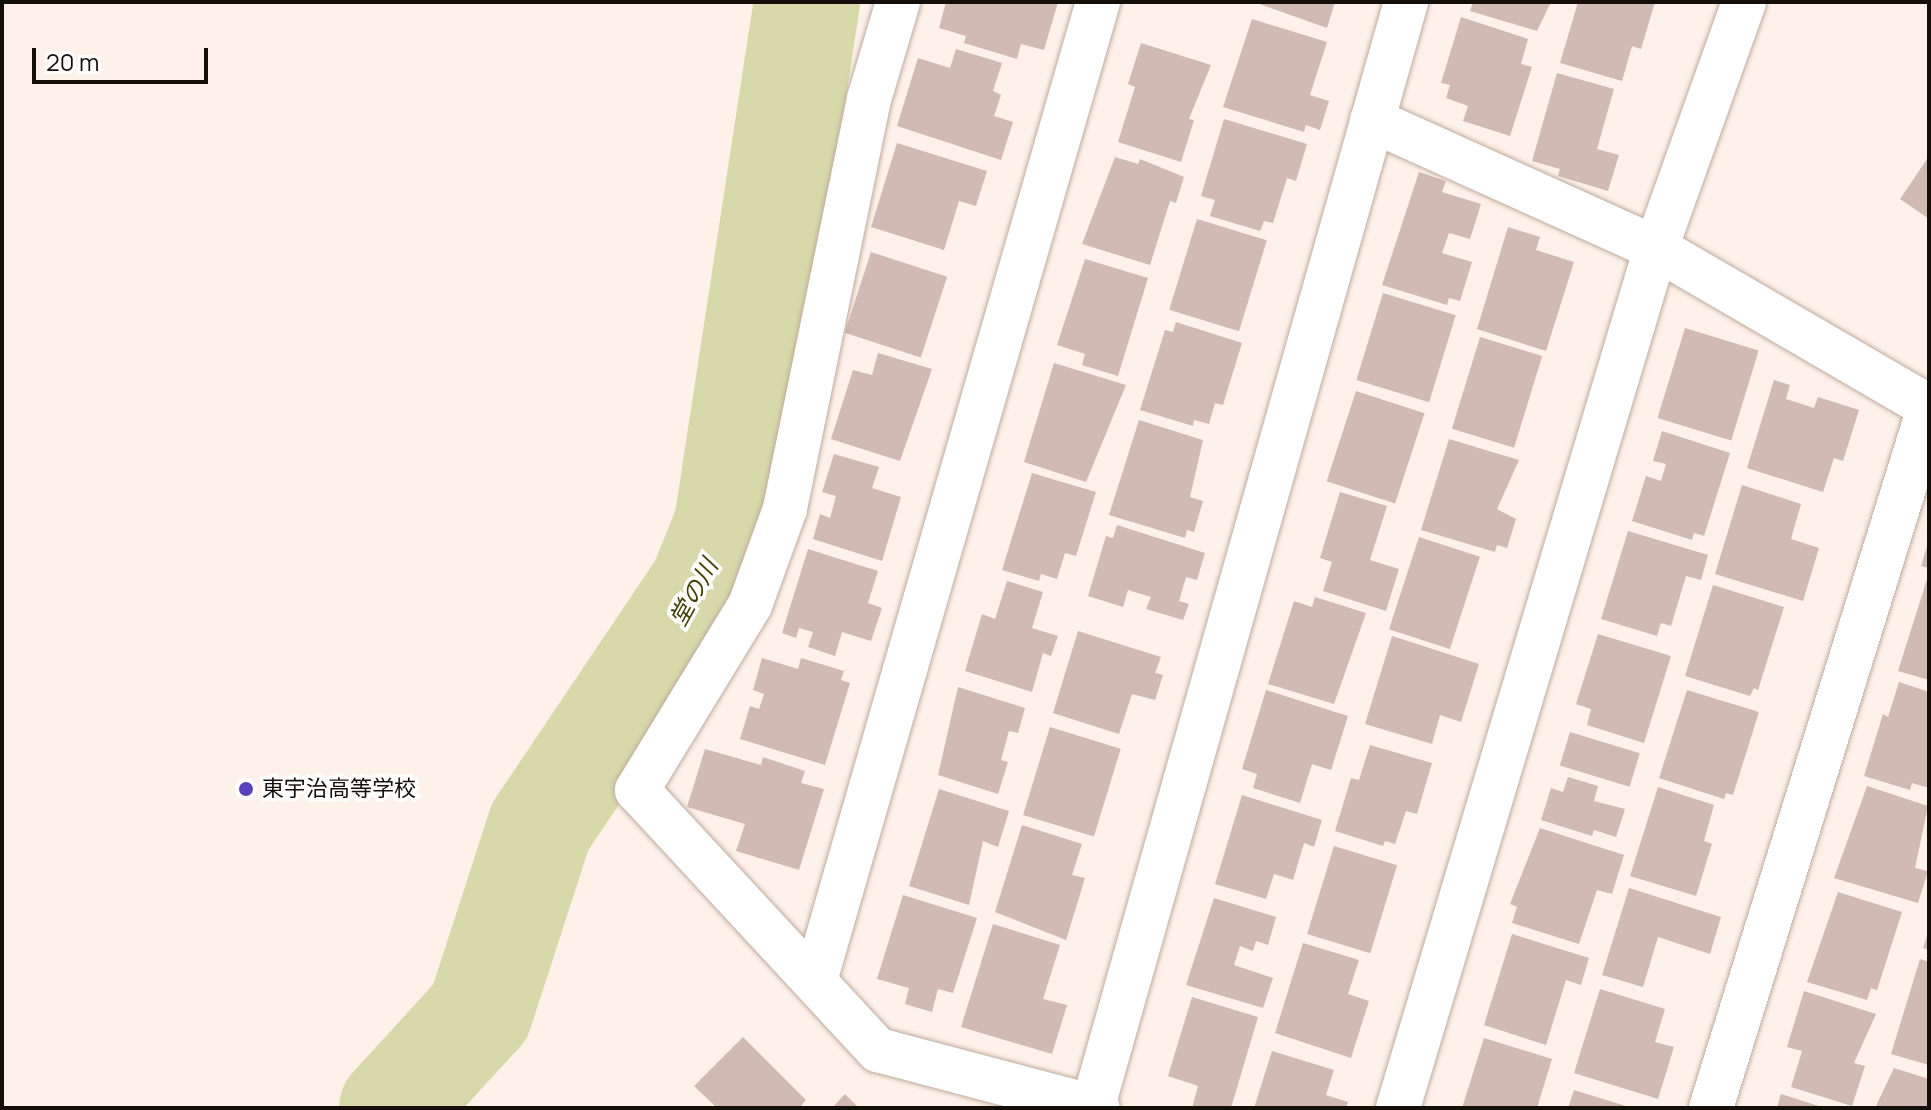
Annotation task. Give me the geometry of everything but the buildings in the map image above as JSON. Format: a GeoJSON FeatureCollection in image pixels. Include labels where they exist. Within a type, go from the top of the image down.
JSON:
{"type":"FeatureCollection","features":[{"type":"Feature","properties":{"kind":"street"},"geometry":{"type":"LineString","coordinates":[[898,2],[869,99],[785,509],[750,605],[637,790],[878,1050],[1095,1107],[1406,2]]}},
{"type":"Feature","properties":{"kind":"street"},"geometry":{"type":"LineString","coordinates":[[815,981],[1098,2]]}},
{"type":"Feature","properties":{"kind":"street"},"geometry":{"type":"LineString","coordinates":[[1398,1108],[1656,248],[1744,2]]}},
{"type":"Feature","properties":{"kind":"street"},"geometry":{"type":"LineString","coordinates":[[1372,120],[1656,248],[1929,408],[1711,1108]]}},
{"type":"Feature","properties":{"kind":"waterway","name":"堂の川"},"geometry":{"type":"LineString","coordinates":[[392,1108],[480,1012],[540,827],[703,584],[727,524],[807,2]]}},
{"type":"Feature","properties":{"kind":"place","name":"東宇治高等学校"},"geometry":{"type":"Point","coordinates":[246,789]}}]}
